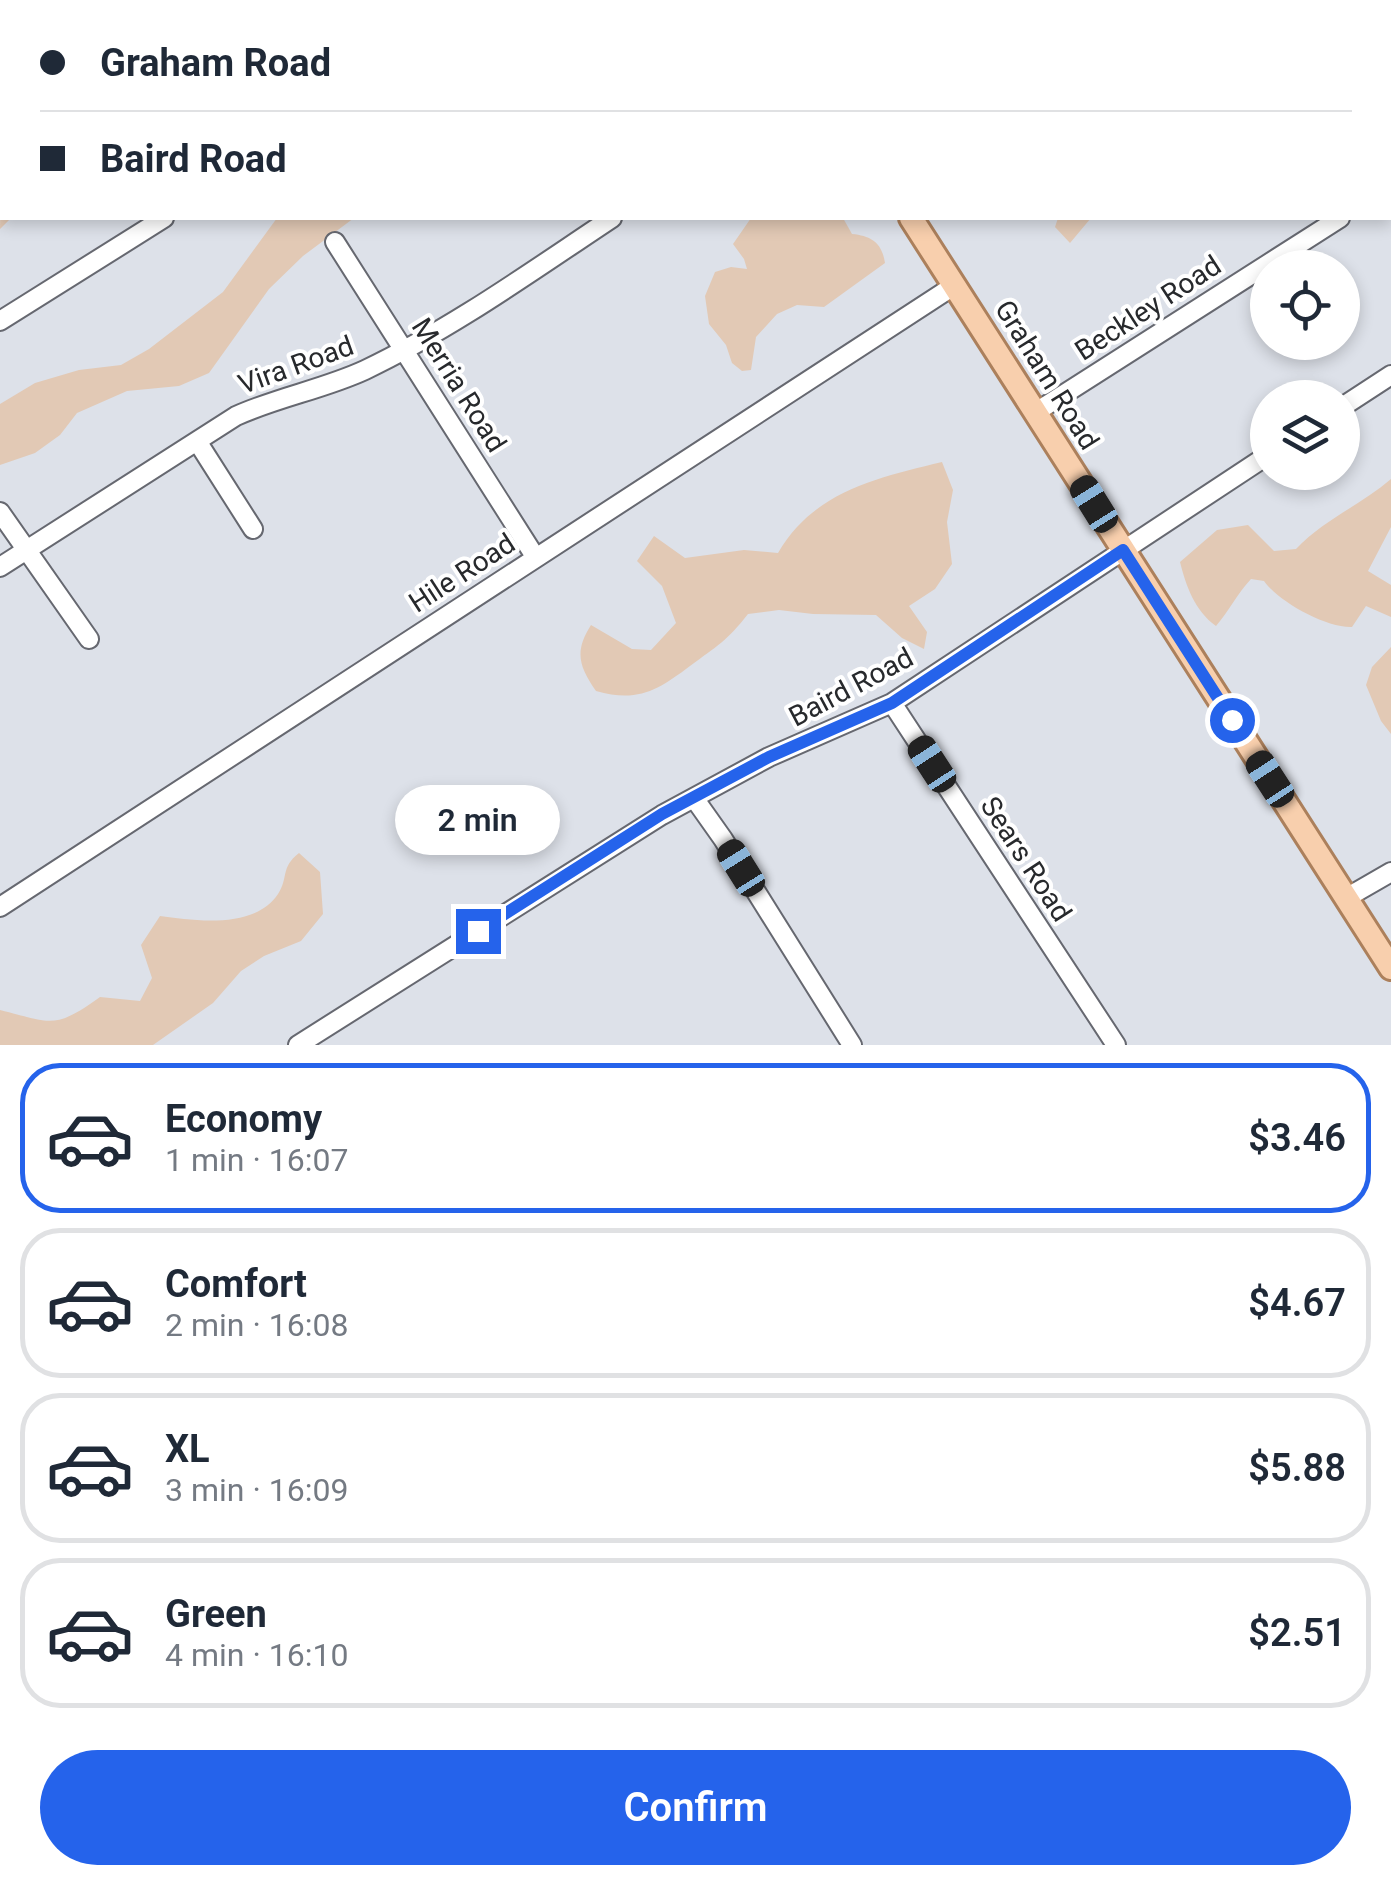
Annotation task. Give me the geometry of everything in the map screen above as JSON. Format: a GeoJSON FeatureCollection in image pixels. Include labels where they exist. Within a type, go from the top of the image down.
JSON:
{"type":"FeatureCollection","features":[{"type":"Feature","properties":{"kind":"main road","name":"Graham Road"},"geometry":{"type":"LineString","coordinates":[[913,220],[1391,968]]}},
{"type":"Feature","properties":{"kind":"street"},"geometry":{"type":"LineString","coordinates":[[0,321],[161,220]]}},
{"type":"Feature","properties":{"kind":"street","name":"Vira Road"},"geometry":{"type":"LineString","coordinates":[[0,568],[246,412],[334,383],[444,330],[609,220]]}},
{"type":"Feature","properties":{"kind":"street","name":"Beckley Road"},"geometry":{"type":"LineString","coordinates":[[1036,412],[1337,220]]}},
{"type":"Feature","properties":{"kind":"street","name":"Merria Road"},"geometry":{"type":"LineString","coordinates":[[335,242],[536,558]]}},
{"type":"Feature","properties":{"kind":"street","name":"Hile Road"},"geometry":{"type":"LineString","coordinates":[[0,906],[955,285]]}},
{"type":"Feature","properties":{"kind":"street"},"geometry":{"type":"LineString","coordinates":[[1360,395],[1391,375]]}},
{"type":"Feature","properties":{"kind":"street"},"geometry":{"type":"LineString","coordinates":[[196,441],[253,529]]}},
{"type":"Feature","properties":{"kind":"street","name":"Baird Road"},"geometry":{"type":"LineString","coordinates":[[298,1045],[662,814],[769,757],[892,703],[1250,468]]}},
{"type":"Feature","properties":{"kind":"street"},"geometry":{"type":"LineString","coordinates":[[0,512],[89,639]]}},
{"type":"Feature","properties":{"kind":"street","name":"Sears Road"},"geometry":{"type":"LineString","coordinates":[[892,703],[1116,1045]]}},
{"type":"Feature","properties":{"kind":"street"},"geometry":{"type":"LineString","coordinates":[[694,798],[852,1045]]}},
{"type":"Feature","properties":{"kind":"street"},"geometry":{"type":"LineString","coordinates":[[1346,898],[1391,872]]}},
{"type":"Feature","properties":{"kind":"shaded area"},"geometry":{"type":"Polygon","coordinates":[[[276,220],[351,220],[303,256],[269,289],[209,373],[179,386],[127,391],[77,413],[60,435],[35,453],[0,465],[0,404],[35,383],[79,370],[121,365],[149,349],[223,292],[276,220]]]}},
{"type":"Feature","properties":{"kind":"shaded area"},"geometry":{"type":"Polygon","coordinates":[[[750,220],[844,220],[852,234],[879,246],[885,263],[824,307],[797,305],[777,314],[756,337],[751,370],[742,371],[732,363],[726,345],[709,324],[705,296],[715,272],[731,267],[747,269],[733,244],[750,220]]]}},
{"type":"Feature","properties":{"kind":"shaded area"},"geometry":{"type":"Polygon","coordinates":[[[1057,220],[1089,220],[1070,243],[1055,227],[1057,220]]]}},
{"type":"Feature","properties":{"kind":"shaded area"},"geometry":{"type":"Polygon","coordinates":[[[942,462],[953,490],[947,522],[952,564],[935,589],[909,606],[927,632],[924,649],[902,638],[876,615],[779,610],[748,614],[715,648],[668,682],[647,692],[611,694],[596,691],[590,682],[582,666],[581,651],[591,625],[632,649],[651,650],[676,623],[662,586],[637,561],[654,536],[685,558],[744,550],[778,553],[793,532],[829,501],[871,481],[942,462]]]}},
{"type":"Feature","properties":{"kind":"shaded area"},"geometry":{"type":"Polygon","coordinates":[[[1391,479],[1391,527],[1368,571],[1391,585],[1391,617],[1366,606],[1352,627],[1329,623],[1291,605],[1264,581],[1251,579],[1216,626],[1197,605],[1180,562],[1217,530],[1248,525],[1274,551],[1296,549],[1318,529],[1391,479]]]}},
{"type":"Feature","properties":{"kind":"shaded area"},"geometry":{"type":"Polygon","coordinates":[[[1391,647],[1391,734],[1366,685],[1372,667],[1391,647]]]}},
{"type":"Feature","properties":{"kind":"shaded area"},"geometry":{"type":"Polygon","coordinates":[[[299,853],[320,872],[323,914],[301,941],[264,956],[241,971],[213,1003],[153,1045],[0,1045],[0,1010],[52,1021],[72,1015],[100,997],[140,1001],[152,978],[141,945],[160,916],[224,920],[255,913],[278,894],[289,863],[299,853]]]}},
{"type":"Feature","properties":{"kind":"route"},"geometry":{"type":"LineString","coordinates":[[478,931],[662,814],[769,757],[892,703],[1123,550],[1232,720]]}}]}
